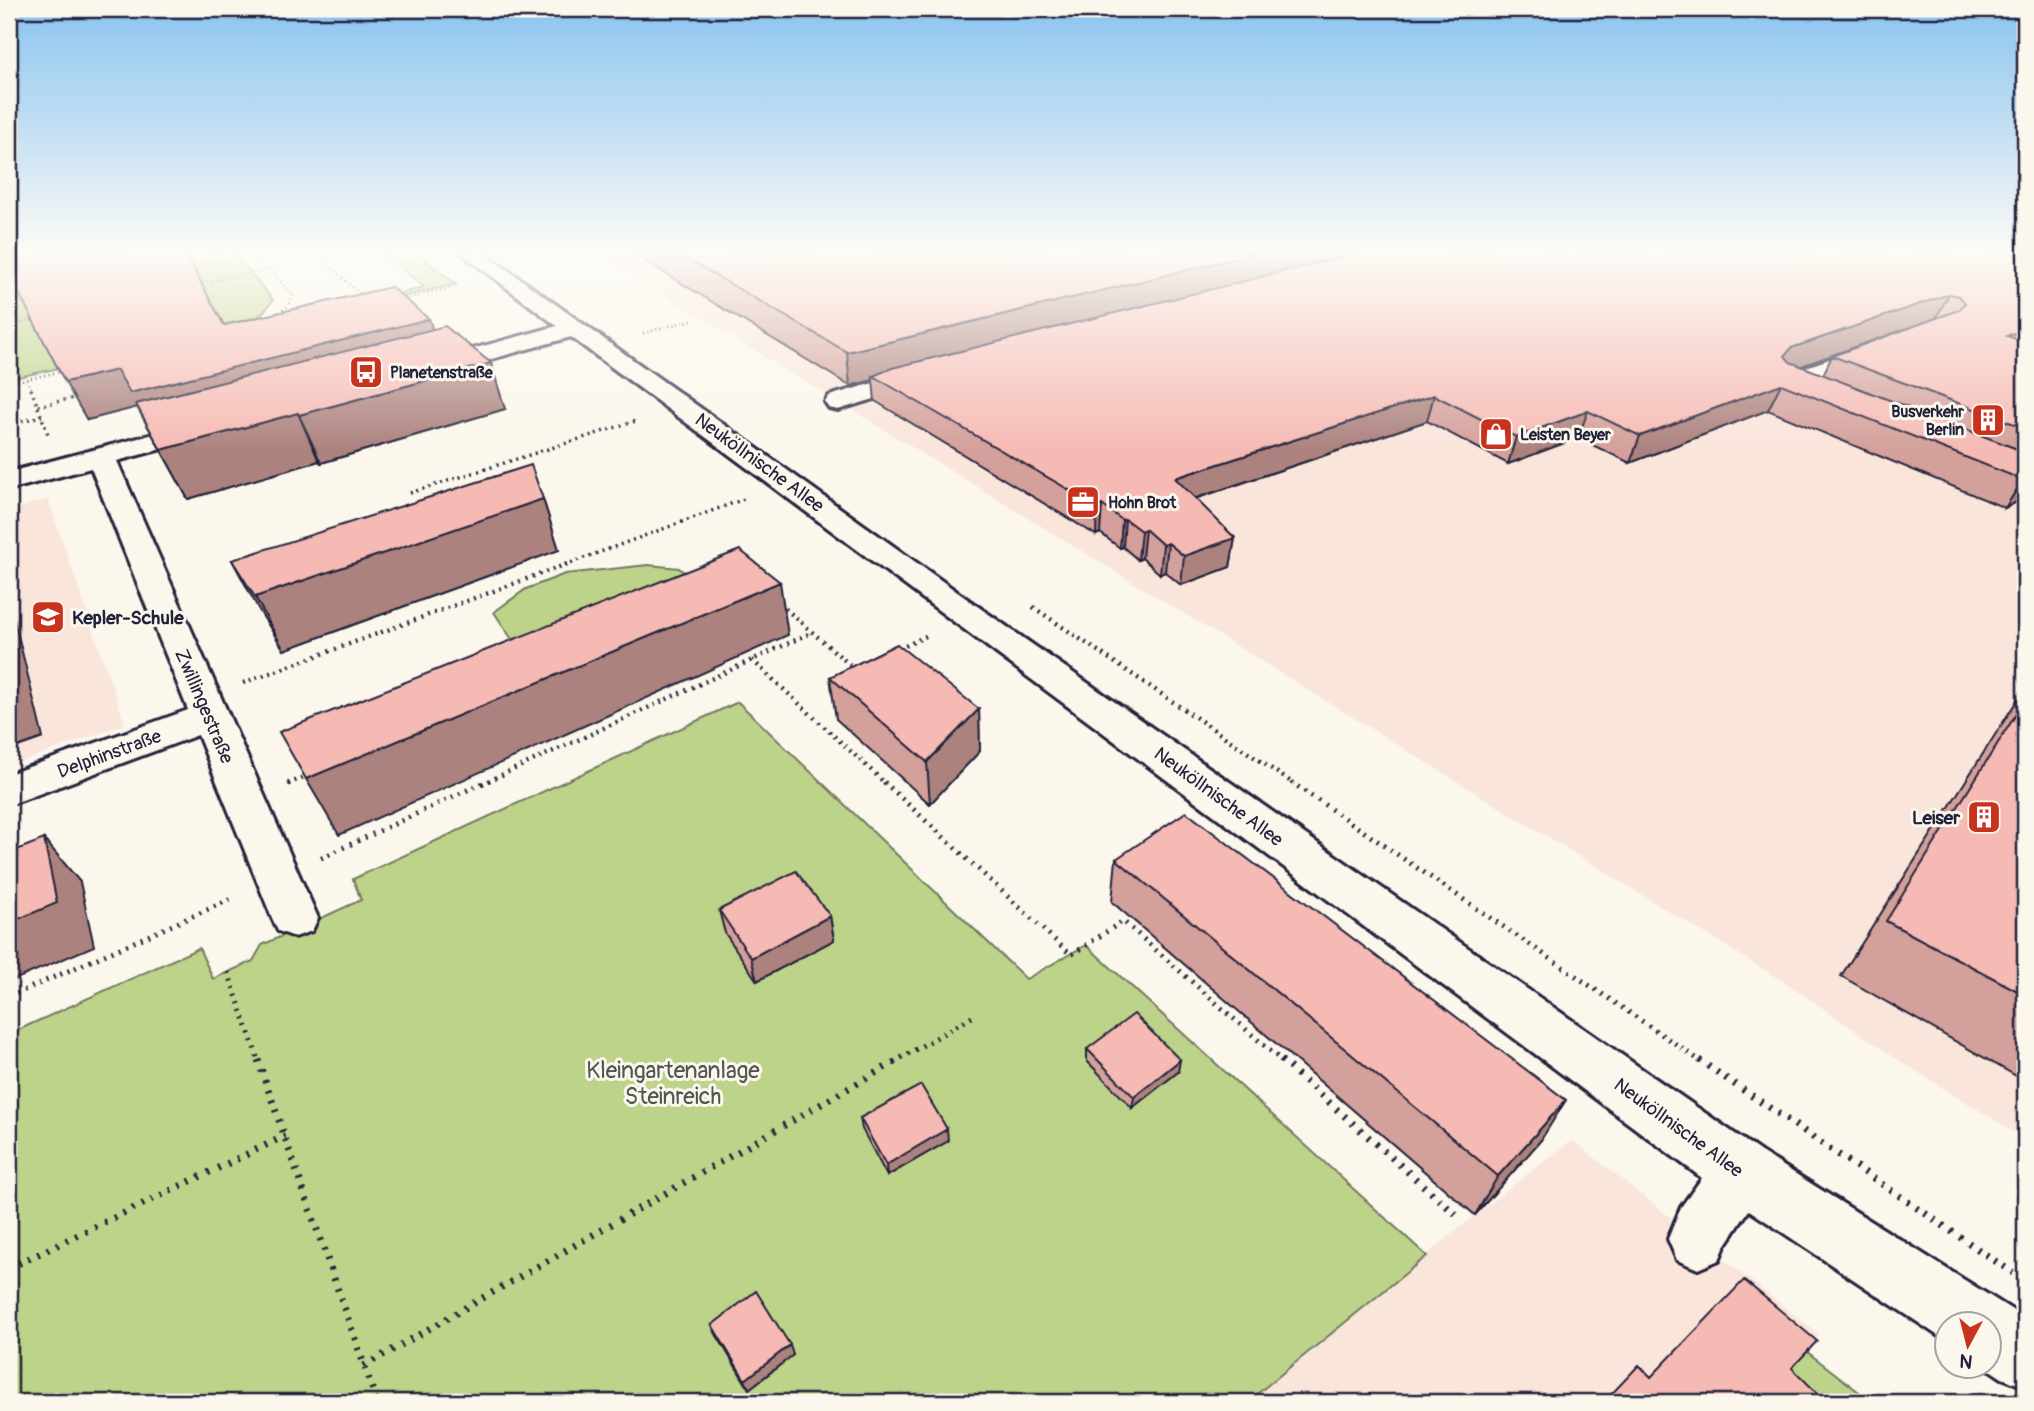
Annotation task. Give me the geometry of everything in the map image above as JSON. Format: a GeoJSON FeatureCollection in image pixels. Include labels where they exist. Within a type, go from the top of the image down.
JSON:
{"type":"FeatureCollection","features":[{"type":"Feature","properties":{"kind":"street","name":"Neuköllnische Allee"},"geometry":{"type":"LineString","coordinates":[[559,319],[1741,1172],[1955,1310]]}},
{"type":"Feature","properties":{"kind":"street"},"geometry":{"type":"LineString","coordinates":[[403,375],[573,329]]}},
{"type":"Feature","properties":{"kind":"street"},"geometry":{"type":"LineString","coordinates":[[1839,400],[1789,381],[1898,342]]}},
{"type":"Feature","properties":{"kind":"street"},"geometry":{"type":"LineString","coordinates":[[838,402],[884,386],[951,369]]}},
{"type":"Feature","properties":{"kind":"street"},"geometry":{"type":"LineString","coordinates":[[9,481],[235,420]]}},
{"type":"Feature","properties":{"kind":"street","name":"Zwillingestraße"},"geometry":{"type":"LineString","coordinates":[[100,456],[295,918]]}},
{"type":"Feature","properties":{"kind":"street","name":"Delphinstraße"},"geometry":{"type":"LineString","coordinates":[[9,790],[210,716]]}},
{"type":"Feature","properties":{"kind":"street"},"geometry":{"type":"LineString","coordinates":[[1698,1239],[1702,1228],[1741,1172]]}},
{"type":"Feature","properties":{"kind":"street"},"geometry":{"type":"LineString","coordinates":[[2002,1339],[2025,1354]]}},
{"type":"Feature","properties":{"kind":"path"},"geometry":{"type":"LineString","coordinates":[[9,326],[41,319]]}},
{"type":"Feature","properties":{"kind":"path"},"geometry":{"type":"LineString","coordinates":[[650,342],[639,335],[692,320]]}},
{"type":"Feature","properties":{"kind":"path"},"geometry":{"type":"LineString","coordinates":[[9,383],[68,370]]}},
{"type":"Feature","properties":{"kind":"path"},"geometry":{"type":"LineString","coordinates":[[27,379],[50,438]]}},
{"type":"Feature","properties":{"kind":"path"},"geometry":{"type":"LineString","coordinates":[[38,406],[78,396]]}},
{"type":"Feature","properties":{"kind":"path"},"geometry":{"type":"LineString","coordinates":[[9,424],[42,416]]}},
{"type":"Feature","properties":{"kind":"path"},"geometry":{"type":"LineString","coordinates":[[410,493],[638,420]]}},
{"type":"Feature","properties":{"kind":"path"},"geometry":{"type":"LineString","coordinates":[[236,685],[748,498]]}},
{"type":"Feature","properties":{"kind":"path"},"geometry":{"type":"LineString","coordinates":[[775,600],[850,665],[864,666]]}},
{"type":"Feature","properties":{"kind":"path"},"geometry":{"type":"LineString","coordinates":[[1027,602],[2014,1274]]}},
{"type":"Feature","properties":{"kind":"path"},"geometry":{"type":"LineString","coordinates":[[313,862],[813,632]]}},
{"type":"Feature","properties":{"kind":"path"},"geometry":{"type":"LineString","coordinates":[[889,654],[927,635]]}},
{"type":"Feature","properties":{"kind":"path"},"geometry":{"type":"LineString","coordinates":[[752,660],[1071,955],[1123,921],[1459,1217]]}},
{"type":"Feature","properties":{"kind":"path"},"geometry":{"type":"LineString","coordinates":[[287,784],[311,774]]}},
{"type":"Feature","properties":{"kind":"path"},"geometry":{"type":"LineString","coordinates":[[9,997],[240,895]]}},
{"type":"Feature","properties":{"kind":"path"},"geometry":{"type":"LineString","coordinates":[[228,972],[377,1402]]}},
{"type":"Feature","properties":{"kind":"path"},"geometry":{"type":"LineString","coordinates":[[364,1366],[972,1017]]}},
{"type":"Feature","properties":{"kind":"path"},"geometry":{"type":"LineString","coordinates":[[9,1268],[285,1136]]}},
{"type":"Feature","properties":{"kind":"shaded area"},"geometry":{"type":"Polygon","coordinates":[[[703,319],[1882,319],[1745,382],[2025,498],[2025,1139],[1906,1065],[1789,985],[703,319]]]}},
{"type":"Feature","properties":{"kind":"shaded area","name":"Kepler-Schule"},"geometry":{"type":"Polygon","coordinates":[[[48,499],[125,724],[9,766],[9,510],[48,499]]]}},
{"type":"Feature","properties":{"kind":"shaded area"},"geometry":{"type":"Polygon","coordinates":[[[1572,1140],[1819,1334],[1758,1402],[1247,1402],[1475,1215],[1572,1140]]]}},
{"type":"Feature","properties":{"kind":"green space"},"geometry":{"type":"Polygon","coordinates":[[[9,319],[254,319],[218,333],[9,379],[9,319]]]}},
{"type":"Feature","properties":{"kind":"green space"},"geometry":{"type":"Polygon","coordinates":[[[648,565],[679,568],[686,574],[564,656],[511,638],[494,612],[526,589],[565,574],[648,565]]]}},
{"type":"Feature","properties":{"kind":"green space","name":"Kleingartenanlage Steinreich"},"geometry":{"type":"Polygon","coordinates":[[[738,702],[1026,979],[1086,945],[1427,1256],[1247,1402],[9,1402],[9,1034],[199,948],[213,979],[253,961],[262,945],[361,900],[353,879],[738,702]]]}},
{"type":"Feature","properties":{"kind":"green space"},"geometry":{"type":"Polygon","coordinates":[[[1806,1351],[1872,1402],[1758,1402],[1806,1351]]]}},
{"type":"Feature","properties":{"kind":"building"},"geometry":{"type":"Polygon","coordinates":[[[32,319],[221,319],[224,325],[251,319],[429,319],[130,393],[117,370],[65,382],[32,319]]]}},
{"type":"Feature","properties":{"kind":"building"},"geometry":{"type":"Polygon","coordinates":[[[790,319],[985,319],[847,352],[790,319]]]}},
{"type":"Feature","properties":{"kind":"building"},"geometry":{"type":"Polygon","coordinates":[[[1091,319],[1876,319],[1791,348],[1785,356],[1790,362],[2025,452],[2025,479],[1781,384],[1640,436],[1588,411],[1516,437],[1434,395],[1175,478],[1235,538],[1184,556],[1168,543],[1163,545],[1145,529],[1141,531],[1102,505],[1097,506],[873,376],[892,368],[1091,319]]]}},
{"type":"Feature","properties":{"kind":"building"},"geometry":{"type":"Polygon","coordinates":[[[1935,319],[2025,319],[2025,329],[2007,336],[2025,342],[2025,428],[1832,356],[1935,319]]]}},
{"type":"Feature","properties":{"kind":"building"},"geometry":{"type":"Polygon","coordinates":[[[445,326],[491,363],[161,450],[136,404],[445,326]]]}},
{"type":"Feature","properties":{"kind":"building"},"geometry":{"type":"Polygon","coordinates":[[[531,465],[543,499],[255,597],[232,560],[531,465]]]}},
{"type":"Feature","properties":{"kind":"building"},"geometry":{"type":"Polygon","coordinates":[[[740,550],[780,582],[306,779],[279,732],[740,550]]]}},
{"type":"Feature","properties":{"kind":"building"},"geometry":{"type":"Polygon","coordinates":[[[897,644],[979,709],[927,762],[830,677],[897,644]]]}},
{"type":"Feature","properties":{"kind":"building"},"geometry":{"type":"Polygon","coordinates":[[[9,676],[14,701],[9,703],[9,676]]]}},
{"type":"Feature","properties":{"kind":"building"},"geometry":{"type":"Polygon","coordinates":[[[2025,700],[2025,995],[1886,921],[2025,700]]]}},
{"type":"Feature","properties":{"kind":"building"},"geometry":{"type":"Polygon","coordinates":[[[1186,812],[1566,1100],[1498,1176],[1116,859],[1186,812]]]}},
{"type":"Feature","properties":{"kind":"building"},"geometry":{"type":"Polygon","coordinates":[[[44,839],[57,903],[9,923],[9,853],[44,839]]]}},
{"type":"Feature","properties":{"kind":"building"},"geometry":{"type":"Polygon","coordinates":[[[796,871],[830,916],[751,958],[719,910],[796,871]]]}},
{"type":"Feature","properties":{"kind":"building"},"geometry":{"type":"Polygon","coordinates":[[[1134,1014],[1180,1060],[1134,1097],[1087,1049],[1134,1014]]]}},
{"type":"Feature","properties":{"kind":"building"},"geometry":{"type":"Polygon","coordinates":[[[921,1085],[947,1129],[886,1165],[860,1118],[921,1085]]]}},
{"type":"Feature","properties":{"kind":"building"},"geometry":{"type":"Polygon","coordinates":[[[1744,1280],[1817,1341],[1792,1368],[1826,1402],[1604,1402],[1639,1365],[1651,1377],[1744,1280]]]}},
{"type":"Feature","properties":{"kind":"building"},"geometry":{"type":"Polygon","coordinates":[[[756,1291],[790,1345],[745,1380],[712,1325],[756,1291]]]}},
{"type":"Feature","properties":{"kind":"place","name":"Planetenstraße"},"geometry":{"type":"Point","coordinates":[366,372]}},
{"type":"Feature","properties":{"kind":"place","name":"Busverkehr Berlin"},"geometry":{"type":"Point","coordinates":[1988,420]}},
{"type":"Feature","properties":{"kind":"place","name":"Leisten Beyer"},"geometry":{"type":"Point","coordinates":[1496,434]}},
{"type":"Feature","properties":{"kind":"place","name":"Hohn Brot"},"geometry":{"type":"Point","coordinates":[1083,502]}},
{"type":"Feature","properties":{"kind":"place","name":"Kepler-Schule"},"geometry":{"type":"Point","coordinates":[48,617]}},
{"type":"Feature","properties":{"kind":"place","name":"Leiser"},"geometry":{"type":"Point","coordinates":[1984,817]}}]}
